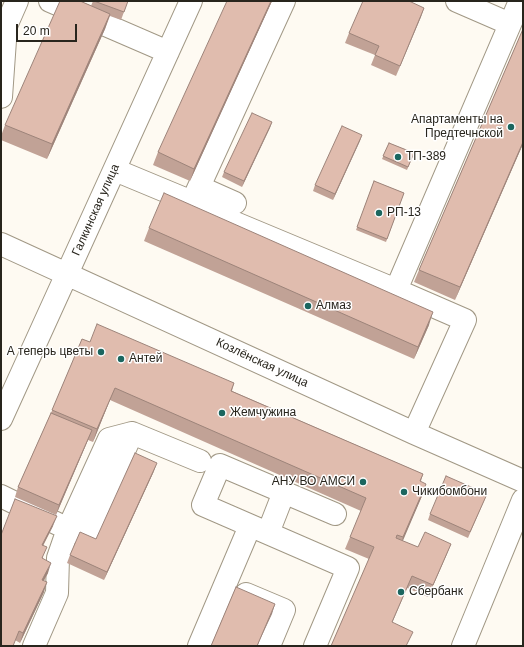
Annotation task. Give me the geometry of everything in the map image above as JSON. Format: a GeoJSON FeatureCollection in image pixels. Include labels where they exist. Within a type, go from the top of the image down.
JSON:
{"type":"FeatureCollection","features":[{"type":"Feature","properties":{"kind":"street"},"geometry":{"type":"LineString","coordinates":[[1,97],[4,25],[17,1]]}},
{"type":"Feature","properties":{"kind":"street"},"geometry":{"type":"LineString","coordinates":[[50,1],[168,52]]}},
{"type":"Feature","properties":{"kind":"street","name":"Галкинская улица"},"geometry":{"type":"LineString","coordinates":[[1,419],[192,1]]}},
{"type":"Feature","properties":{"kind":"street"},"geometry":{"type":"LineString","coordinates":[[192,202],[284,1]]}},
{"type":"Feature","properties":{"kind":"street"},"geometry":{"type":"LineString","coordinates":[[457,1],[510,24]]}},
{"type":"Feature","properties":{"kind":"street"},"geometry":{"type":"LineString","coordinates":[[396,290],[520,1]]}},
{"type":"Feature","properties":{"kind":"street"},"geometry":{"type":"LineString","coordinates":[[115,170],[192,202],[228,220],[465,320],[414,433]]}},
{"type":"Feature","properties":{"kind":"street"},"geometry":{"type":"LineString","coordinates":[[192,202],[208,191],[235,203]]}},
{"type":"Feature","properties":{"kind":"street","name":"Козлёнская улица"},"geometry":{"type":"LineString","coordinates":[[1,244],[414,433],[523,481]]}},
{"type":"Feature","properties":{"kind":"street"},"geometry":{"type":"LineString","coordinates":[[34,646],[57,593],[58,558],[68,529],[109,439],[132,433],[200,461]]}},
{"type":"Feature","properties":{"kind":"street"},"geometry":{"type":"LineString","coordinates":[[315,646],[348,568],[203,505],[220,465],[335,514]]}},
{"type":"Feature","properties":{"kind":"street"},"geometry":{"type":"LineString","coordinates":[[199,646],[225,585],[259,529],[284,492]]}},
{"type":"Feature","properties":{"kind":"street"},"geometry":{"type":"LineString","coordinates":[[1,496],[68,529]]}},
{"type":"Feature","properties":{"kind":"street"},"geometry":{"type":"LineString","coordinates":[[463,646],[523,500]]}},
{"type":"Feature","properties":{"kind":"street"},"geometry":{"type":"LineString","coordinates":[[225,585],[284,610],[269,646]]}},
{"type":"Feature","properties":{"kind":"building"},"geometry":{"type":"Polygon","coordinates":[[[60,1],[80,1],[110,14],[52,144],[5,125],[60,1]]]}},
{"type":"Feature","properties":{"kind":"building"},"geometry":{"type":"Polygon","coordinates":[[[94,1],[128,1],[124,12],[94,1]]]}},
{"type":"Feature","properties":{"kind":"building"},"geometry":{"type":"Polygon","coordinates":[[[227,1],[271,1],[194,169],[158,152],[227,1]]]}},
{"type":"Feature","properties":{"kind":"building"},"geometry":{"type":"Polygon","coordinates":[[[363,1],[409,1],[424,8],[400,66],[375,55],[379,46],[349,33],[363,1]]]}},
{"type":"Feature","properties":{"kind":"building"},"geometry":{"type":"Polygon","coordinates":[[[523,29],[523,142],[460,287],[419,270],[523,29]]]}},
{"type":"Feature","properties":{"kind":"building"},"geometry":{"type":"Polygon","coordinates":[[[252,113],[272,122],[244,181],[224,172],[252,113]]]}},
{"type":"Feature","properties":{"kind":"building"},"geometry":{"type":"Polygon","coordinates":[[[342,126],[362,135],[335,194],[315,185],[342,126]]]}},
{"type":"Feature","properties":{"kind":"building","name":"ТП-389"},"geometry":{"type":"Polygon","coordinates":[[[389,143],[414,153],[408,167],[383,156],[389,143]]]}},
{"type":"Feature","properties":{"kind":"building","name":"РП-13"},"geometry":{"type":"Polygon","coordinates":[[[374,181],[404,193],[387,239],[357,227],[374,181]]]}},
{"type":"Feature","properties":{"kind":"building"},"geometry":{"type":"Polygon","coordinates":[[[164,193],[433,312],[418,347],[149,228],[164,193]]]}},
{"type":"Feature","properties":{"kind":"building"},"geometry":{"type":"Polygon","coordinates":[[[97,324],[234,383],[231,391],[423,474],[420,481],[426,484],[403,537],[397,535],[396,538],[418,547],[425,532],[451,544],[433,585],[412,576],[392,622],[413,632],[406,646],[331,646],[374,547],[350,537],[366,498],[115,388],[97,429],[52,410],[82,339],[90,342],[97,324]]]}},
{"type":"Feature","properties":{"kind":"building"},"geometry":{"type":"Polygon","coordinates":[[[51,413],[92,430],[59,505],[18,487],[51,413]]]}},
{"type":"Feature","properties":{"kind":"building"},"geometry":{"type":"Polygon","coordinates":[[[135,453],[157,463],[107,572],[70,555],[80,532],[96,539],[135,453]]]}},
{"type":"Feature","properties":{"kind":"building"},"geometry":{"type":"Polygon","coordinates":[[[446,476],[487,494],[470,532],[430,514],[446,476]]]}},
{"type":"Feature","properties":{"kind":"building"},"geometry":{"type":"Polygon","coordinates":[[[15,499],[57,516],[42,545],[47,547],[42,558],[51,563],[42,580],[47,582],[23,633],[19,631],[13,646],[1,646],[1,535],[15,499]]]}},
{"type":"Feature","properties":{"kind":"building"},"geometry":{"type":"Polygon","coordinates":[[[236,587],[275,604],[257,646],[211,646],[236,587]]]}},
{"type":"Feature","properties":{"kind":"place","name":"Апартаменты на Предтечнской"},"geometry":{"type":"Point","coordinates":[511,127]}},
{"type":"Feature","properties":{"kind":"place","name":"ТП-389"},"geometry":{"type":"Point","coordinates":[398,157]}},
{"type":"Feature","properties":{"kind":"place","name":"РП-13"},"geometry":{"type":"Point","coordinates":[379,213]}},
{"type":"Feature","properties":{"kind":"place","name":"Алмаз"},"geometry":{"type":"Point","coordinates":[308,306]}},
{"type":"Feature","properties":{"kind":"place","name":"А теперь цветы"},"geometry":{"type":"Point","coordinates":[101,352]}},
{"type":"Feature","properties":{"kind":"place","name":"Антей"},"geometry":{"type":"Point","coordinates":[121,359]}},
{"type":"Feature","properties":{"kind":"place","name":"Жемчужина"},"geometry":{"type":"Point","coordinates":[222,413]}},
{"type":"Feature","properties":{"kind":"place","name":"АНУ ВО АМСИ"},"geometry":{"type":"Point","coordinates":[363,482]}},
{"type":"Feature","properties":{"kind":"place","name":"Чикибомбони"},"geometry":{"type":"Point","coordinates":[404,492]}},
{"type":"Feature","properties":{"kind":"place","name":"Сбербанк"},"geometry":{"type":"Point","coordinates":[401,592]}}]}
